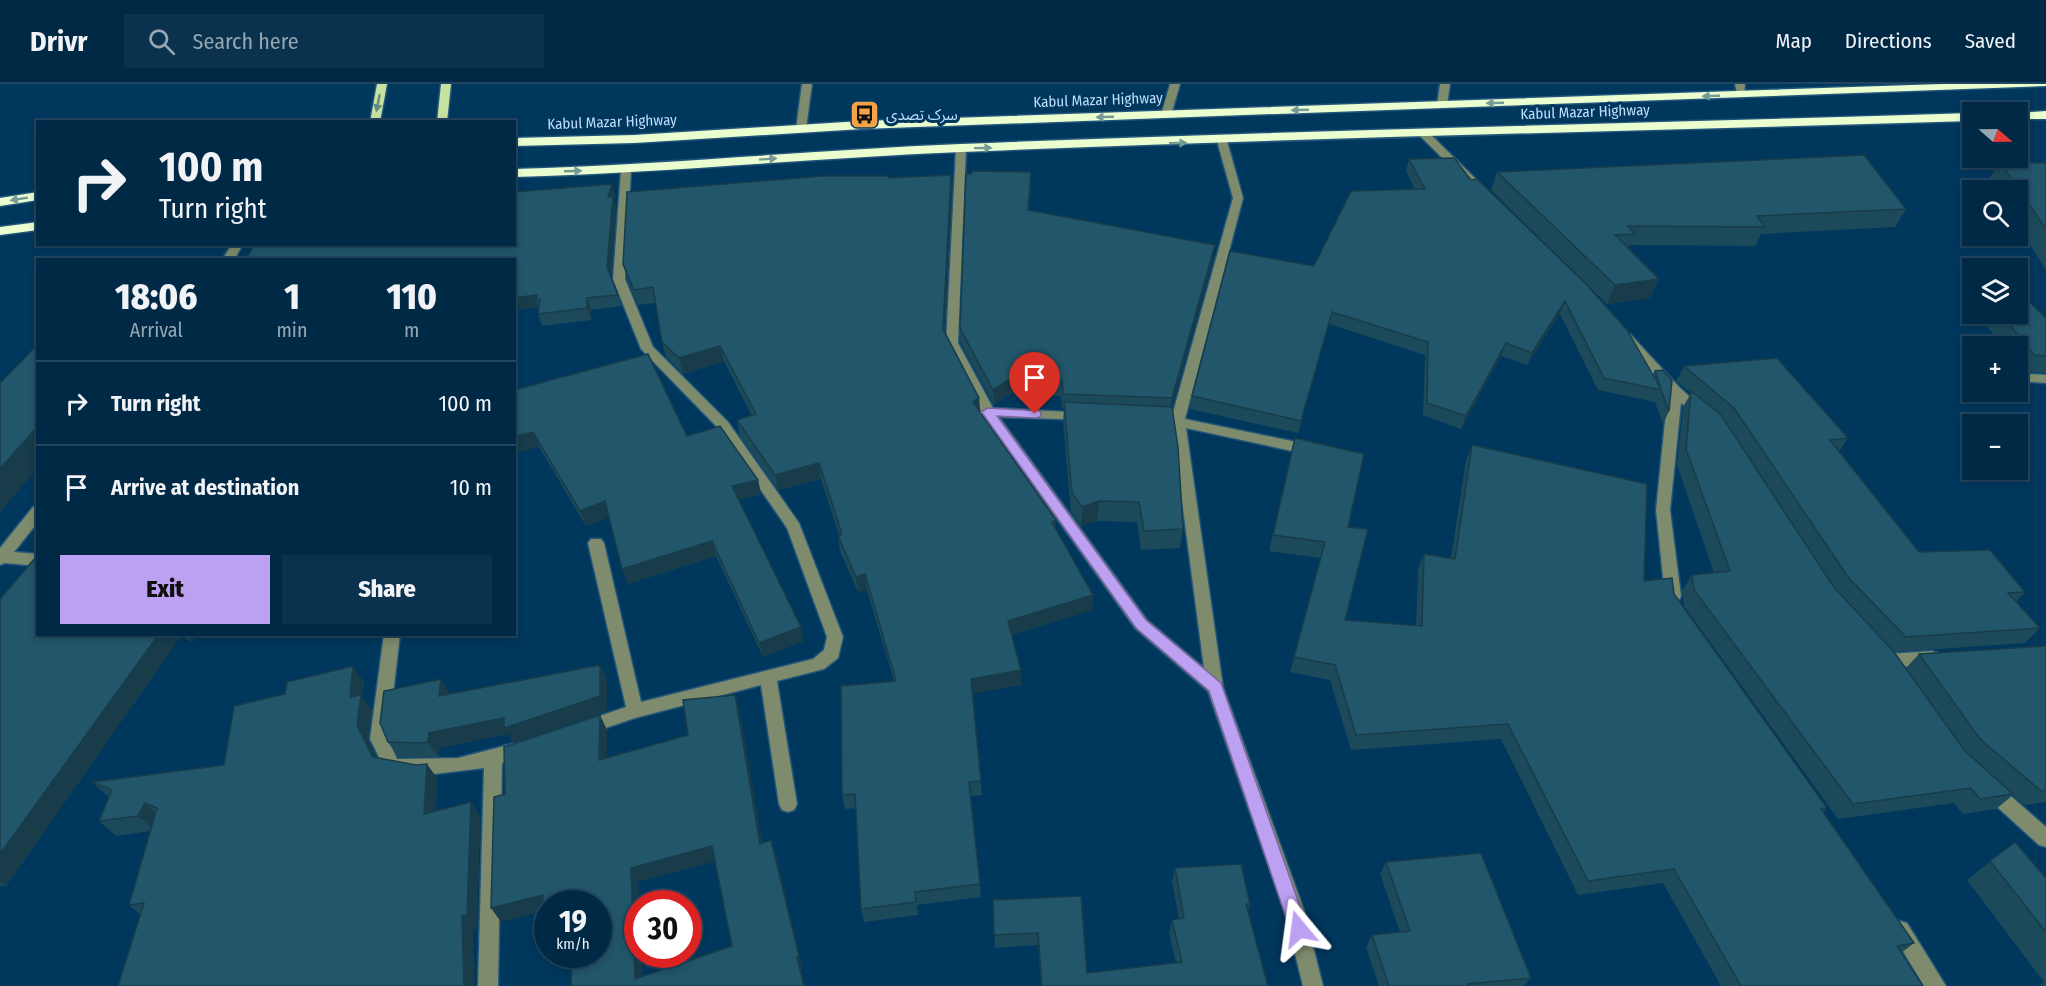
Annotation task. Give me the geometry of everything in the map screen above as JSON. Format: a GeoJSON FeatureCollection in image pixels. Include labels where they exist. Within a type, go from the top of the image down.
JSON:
{"type":"FeatureCollection","features":[{"type":"Feature","properties":{"kind":"highway","name":"Kabul Mazar Highway"},"geometry":{"type":"LineString","coordinates":[[516,142],[1443,105],[1740,89],[2042,84]]}},
{"type":"Feature","properties":{"kind":"highway"},"geometry":{"type":"LineString","coordinates":[[2028,116],[2046,115]]}},
{"type":"Feature","properties":{"kind":"highway","name":"Kabul Mazar Highway"},"geometry":{"type":"LineString","coordinates":[[516,173],[626,170],[791,157],[961,148],[1962,117]]}},
{"type":"Feature","properties":{"kind":"highway"},"geometry":{"type":"LineString","coordinates":[[0,202],[36,196]]}},
{"type":"Feature","properties":{"kind":"highway"},"geometry":{"type":"LineString","coordinates":[[0,231],[36,226]]}},
{"type":"Feature","properties":{"kind":"main road"},"geometry":{"type":"LineString","coordinates":[[375,120],[382,84]]}},
{"type":"Feature","properties":{"kind":"main road"},"geometry":{"type":"LineString","coordinates":[[442,120],[446,84]]}},
{"type":"Feature","properties":{"kind":"street"},"geometry":{"type":"LineString","coordinates":[[801,129],[807,84]]}},
{"type":"Feature","properties":{"kind":"street"},"geometry":{"type":"LineString","coordinates":[[1166,115],[1174,84]]}},
{"type":"Feature","properties":{"kind":"street"},"geometry":{"type":"LineString","coordinates":[[1443,105],[1445,84]]}},
{"type":"Feature","properties":{"kind":"street"},"geometry":{"type":"LineString","coordinates":[[1423,133],[1492,200]]}},
{"type":"Feature","properties":{"kind":"street"},"geometry":{"type":"LineString","coordinates":[[1222,141],[1238,198],[1178,420],[1215,687],[1294,910],[1313,986]]}},
{"type":"Feature","properties":{"kind":"street"},"geometry":{"type":"LineString","coordinates":[[961,148],[952,343],[988,412],[1141,624],[1215,687]]}},
{"type":"Feature","properties":{"kind":"street"},"geometry":{"type":"LineString","coordinates":[[570,733],[635,711],[818,664],[832,653],[835,637],[794,527],[723,424],[647,348],[619,279],[626,170]]}},
{"type":"Feature","properties":{"kind":"street"},"geometry":{"type":"LineString","coordinates":[[1616,325],[1675,391],[1718,427]]}},
{"type":"Feature","properties":{"kind":"street"},"geometry":{"type":"LineString","coordinates":[[2028,378],[2046,379]]}},
{"type":"Feature","properties":{"kind":"street"},"geometry":{"type":"LineString","coordinates":[[1674,608],[1663,510],[1675,391]]}},
{"type":"Feature","properties":{"kind":"street"},"geometry":{"type":"LineString","coordinates":[[988,412],[1095,417]]}},
{"type":"Feature","properties":{"kind":"street"},"geometry":{"type":"LineString","coordinates":[[1154,419],[1178,420],[1322,453]]}},
{"type":"Feature","properties":{"kind":"street"},"geometry":{"type":"LineString","coordinates":[[1,558],[36,514]]}},
{"type":"Feature","properties":{"kind":"street"},"geometry":{"type":"LineString","coordinates":[[596,543],[635,711]]}},
{"type":"Feature","properties":{"kind":"street"},"geometry":{"type":"LineString","coordinates":[[1,558],[36,560]]}},
{"type":"Feature","properties":{"kind":"street"},"geometry":{"type":"LineString","coordinates":[[392,636],[379,739],[392,766],[427,770],[493,759],[537,744]]}},
{"type":"Feature","properties":{"kind":"street"},"geometry":{"type":"LineString","coordinates":[[1900,679],[1884,657],[1944,657]]}},
{"type":"Feature","properties":{"kind":"street"},"geometry":{"type":"LineString","coordinates":[[768,677],[788,804]]}},
{"type":"Feature","properties":{"kind":"street"},"geometry":{"type":"LineString","coordinates":[[488,986],[493,759]]}},
{"type":"Feature","properties":{"kind":"street"},"geometry":{"type":"LineString","coordinates":[[1975,776],[2046,839]]}},
{"type":"Feature","properties":{"kind":"street"},"geometry":{"type":"LineString","coordinates":[[1892,917],[1936,986]]}},
{"type":"Feature","properties":{"kind":"building"},"geometry":{"type":"Polygon","coordinates":[[[1864,155],[1906,209],[1757,216],[1765,227],[1628,226],[1635,234],[1615,235],[1659,279],[1615,285],[1497,172],[1864,155]]]}},
{"type":"Feature","properties":{"kind":"building"},"geometry":{"type":"Polygon","coordinates":[[[1454,158],[1471,180],[1477,179],[1586,284],[1627,330],[1661,389],[1655,371],[1663,370],[1672,380],[1669,411],[1661,390],[1604,378],[1565,301],[1532,353],[1506,343],[1466,416],[1427,403],[1428,342],[1332,312],[1301,421],[1192,396],[1230,251],[1314,266],[1351,191],[1425,189],[1409,159],[1454,158]]]}},
{"type":"Feature","properties":{"kind":"building"},"geometry":{"type":"Polygon","coordinates":[[[2028,163],[2046,163],[2046,229],[2028,203],[2028,180],[2012,180],[2004,168],[2028,168],[2028,163]]]}},
{"type":"Feature","properties":{"kind":"building"},"geometry":{"type":"Polygon","coordinates":[[[972,171],[1031,172],[1028,210],[1215,245],[1172,398],[1063,394],[1062,381],[1013,377],[993,390],[960,328],[966,174],[971,174],[972,171]]]}},
{"type":"Feature","properties":{"kind":"building"},"geometry":{"type":"Polygon","coordinates":[[[951,175],[943,329],[979,398],[973,402],[1056,520],[1052,522],[1093,595],[1008,621],[1021,670],[971,679],[981,781],[969,782],[980,884],[915,892],[916,902],[861,909],[855,794],[842,795],[841,686],[896,681],[865,574],[856,577],[838,536],[842,534],[819,463],[775,475],[737,420],[756,414],[720,346],[679,358],[662,342],[653,287],[634,290],[623,264],[627,192],[823,176],[889,176],[889,178],[951,175]]]}},
{"type":"Feature","properties":{"kind":"building"},"geometry":{"type":"Polygon","coordinates":[[[612,184],[608,197],[613,197],[607,267],[618,295],[587,298],[587,308],[538,314],[540,299],[536,300],[537,295],[516,298],[516,258],[247,258],[253,246],[516,246],[516,192],[612,184]]]}},
{"type":"Feature","properties":{"kind":"building"},"geometry":{"type":"Polygon","coordinates":[[[2028,301],[2046,318],[2046,356],[2034,355],[2028,348],[2028,336],[2019,336],[2009,324],[2028,324],[2028,301]]]}},
{"type":"Feature","properties":{"kind":"building"},"geometry":{"type":"Polygon","coordinates":[[[36,346],[36,428],[0,469],[0,383],[36,346]]]}},
{"type":"Feature","properties":{"kind":"building"},"geometry":{"type":"Polygon","coordinates":[[[648,354],[687,436],[720,426],[758,480],[732,486],[801,627],[759,643],[712,541],[622,569],[605,501],[580,511],[533,432],[516,436],[516,389],[648,354]]]}},
{"type":"Feature","properties":{"kind":"building"},"geometry":{"type":"Polygon","coordinates":[[[1777,358],[1848,438],[1830,440],[1919,552],[1990,550],[2025,592],[2008,593],[2040,628],[1906,637],[1848,577],[1734,408],[1684,366],[1777,358]]]}},
{"type":"Feature","properties":{"kind":"building"},"geometry":{"type":"Polygon","coordinates":[[[1691,391],[1721,415],[1833,586],[1894,652],[1965,751],[2013,794],[1980,799],[1971,788],[1853,804],[1694,590],[1692,575],[1730,571],[1686,449],[1691,391]]]}},
{"type":"Feature","properties":{"kind":"building"},"geometry":{"type":"Polygon","coordinates":[[[1064,402],[1172,407],[1178,447],[1183,529],[1144,531],[1139,502],[1099,501],[1082,507],[1072,493],[1064,402]]]}},
{"type":"Feature","properties":{"kind":"building"},"geometry":{"type":"Polygon","coordinates":[[[1295,438],[1364,454],[1348,527],[1368,529],[1345,620],[1422,626],[1424,554],[1455,559],[1472,445],[1647,484],[1644,581],[1672,578],[1674,594],[1827,808],[1821,809],[1914,943],[1897,946],[1923,986],[1741,986],[1674,869],[1588,881],[1508,724],[1356,735],[1335,665],[1294,657],[1325,542],[1273,535],[1295,438]]]}},
{"type":"Feature","properties":{"kind":"building"},"geometry":{"type":"Polygon","coordinates":[[[36,557],[36,636],[158,636],[0,854],[0,599],[36,557]]]}},
{"type":"Feature","properties":{"kind":"building"},"geometry":{"type":"Polygon","coordinates":[[[2046,646],[2046,790],[2041,791],[1980,739],[1919,654],[2046,646]]]}},
{"type":"Feature","properties":{"kind":"building"},"geometry":{"type":"Polygon","coordinates":[[[600,665],[600,696],[504,728],[504,718],[429,733],[428,742],[388,742],[380,723],[384,691],[441,679],[439,696],[600,665]]]}},
{"type":"Feature","properties":{"kind":"building"},"geometry":{"type":"Polygon","coordinates":[[[353,666],[350,697],[361,695],[357,725],[373,757],[416,765],[427,764],[424,814],[471,802],[467,915],[462,916],[464,986],[118,986],[144,903],[129,905],[157,808],[145,803],[138,816],[99,821],[112,790],[92,782],[224,765],[234,706],[285,694],[287,682],[353,666]]]}},
{"type":"Feature","properties":{"kind":"building"},"geometry":{"type":"Polygon","coordinates":[[[735,695],[760,844],[771,840],[804,986],[571,986],[572,968],[612,968],[612,890],[534,890],[534,897],[491,908],[494,797],[505,794],[504,747],[600,715],[599,760],[688,735],[683,700],[735,695]]]}},
{"type":"Feature","properties":{"kind":"building"},"geometry":{"type":"Polygon","coordinates":[[[2015,842],[2046,878],[2046,932],[1990,861],[2015,842]]]}},
{"type":"Feature","properties":{"kind":"building"},"geometry":{"type":"Polygon","coordinates":[[[1481,853],[1531,978],[1468,984],[1469,986],[1389,986],[1372,935],[1410,931],[1386,862],[1481,853]]]}},
{"type":"Feature","properties":{"kind":"building"},"geometry":{"type":"Polygon","coordinates":[[[1241,864],[1250,904],[1246,904],[1268,986],[1042,986],[1038,933],[994,935],[993,900],[1081,896],[1087,973],[1182,962],[1172,920],[1184,918],[1175,868],[1241,864]]]}},
{"type":"Feature","properties":{"kind":"place","name":"سرک تصدی"},"geometry":{"type":"Point","coordinates":[865,115]}},
{"type":"Feature","properties":{"kind":"route"},"geometry":{"type":"LineString","coordinates":[[1035,414],[988,412],[1141,624],[1215,687],[1299,929]]}}]}
